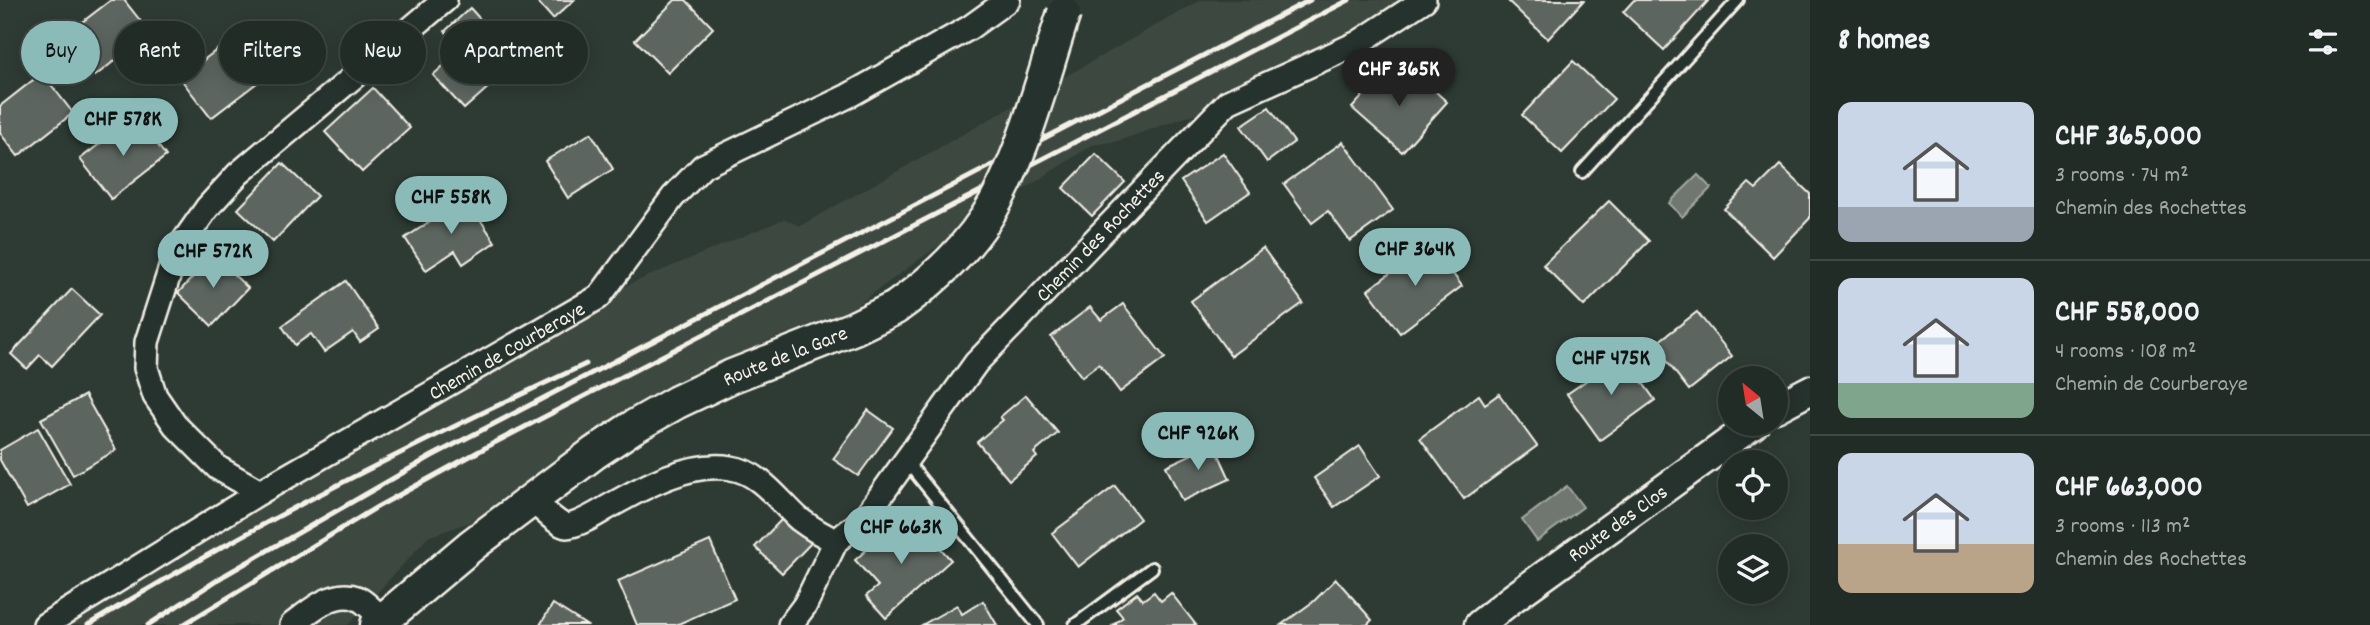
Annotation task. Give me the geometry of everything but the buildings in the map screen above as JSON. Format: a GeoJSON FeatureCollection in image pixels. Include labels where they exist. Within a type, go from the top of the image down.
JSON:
{"type":"FeatureCollection","features":[{"type":"Feature","properties":{"kind":"main road","name":"Route de la Gare"},"geometry":{"type":"LineString","coordinates":[[380,622],[472,545],[594,453],[677,402],[732,376],[854,328],[895,308],[926,286],[964,247],[997,199],[1016,157],[1066,6]]}},
{"type":"Feature","properties":{"kind":"street"},"geometry":{"type":"LineString","coordinates":[[260,492],[218,468],[175,425],[155,396],[146,368],[147,342],[176,252],[207,208],[238,174],[445,0]]}},
{"type":"Feature","properties":{"kind":"street","name":"Chemin de Courberaye"},"geometry":{"type":"LineString","coordinates":[[45,625],[260,492],[599,297],[673,197],[703,166],[848,96],[969,28],[1008,0]]}},
{"type":"Feature","properties":{"kind":"street","name":"Chemin des Rochettes"},"geometry":{"type":"LineString","coordinates":[[790,625],[805,605],[836,541],[863,520],[976,363],[1228,102],[1358,43],[1424,0]]}},
{"type":"Feature","properties":{"kind":"street"},"geometry":{"type":"LineString","coordinates":[[1788,402],[1810,390]]}},
{"type":"Feature","properties":{"kind":"street","name":"Route des Clos"},"geometry":{"type":"LineString","coordinates":[[1479,625],[1737,436]]}},
{"type":"Feature","properties":{"kind":"street"},"geometry":{"type":"LineString","coordinates":[[532,500],[558,524],[566,526],[593,516],[663,479],[709,467],[730,467],[758,479],[799,519],[819,534],[836,541]]}},
{"type":"Feature","properties":{"kind":"street","name":"Route de la Gare"},"geometry":{"type":"LineString","coordinates":[[292,625],[313,609],[339,596],[347,595],[361,600],[380,622]]}},
{"type":"Feature","properties":{"kind":"lane"},"geometry":{"type":"LineString","coordinates":[[1582,172],[1738,0]]}},
{"type":"Feature","properties":{"kind":"lane"},"geometry":{"type":"LineString","coordinates":[[907,462],[1038,625]]}},
{"type":"Feature","properties":{"kind":"lane"},"geometry":{"type":"LineString","coordinates":[[1075,625],[1152,568]]}},
{"type":"Feature","properties":{"kind":"shaded area"},"geometry":{"type":"Polygon","coordinates":[[[1201,0],[1424,0],[1228,102],[1118,141],[1092,145],[942,243],[853,308],[765,342],[604,424],[490,515],[428,537],[348,625],[45,625],[599,297],[784,219],[800,226],[1201,0]]]}},
{"type":"Feature","properties":{"kind":"shaded area"},"geometry":{"type":"Polygon","coordinates":[[[1698,175],[1711,188],[1682,217],[1669,203],[1698,175]]]}},
{"type":"Feature","properties":{"kind":"shaded area"},"geometry":{"type":"Polygon","coordinates":[[[1567,486],[1583,507],[1537,541],[1522,520],[1567,486]]]}},
{"type":"Feature","properties":{"kind":"railway"},"geometry":{"type":"LineString","coordinates":[[148,625],[225,575],[432,456],[1310,0]]}},
{"type":"Feature","properties":{"kind":"railway"},"geometry":{"type":"LineString","coordinates":[[183,625],[377,507],[494,443],[1349,0]]}},
{"type":"Feature","properties":{"kind":"railway"},"geometry":{"type":"LineString","coordinates":[[88,625],[209,554],[333,487],[586,364]]}}]}
